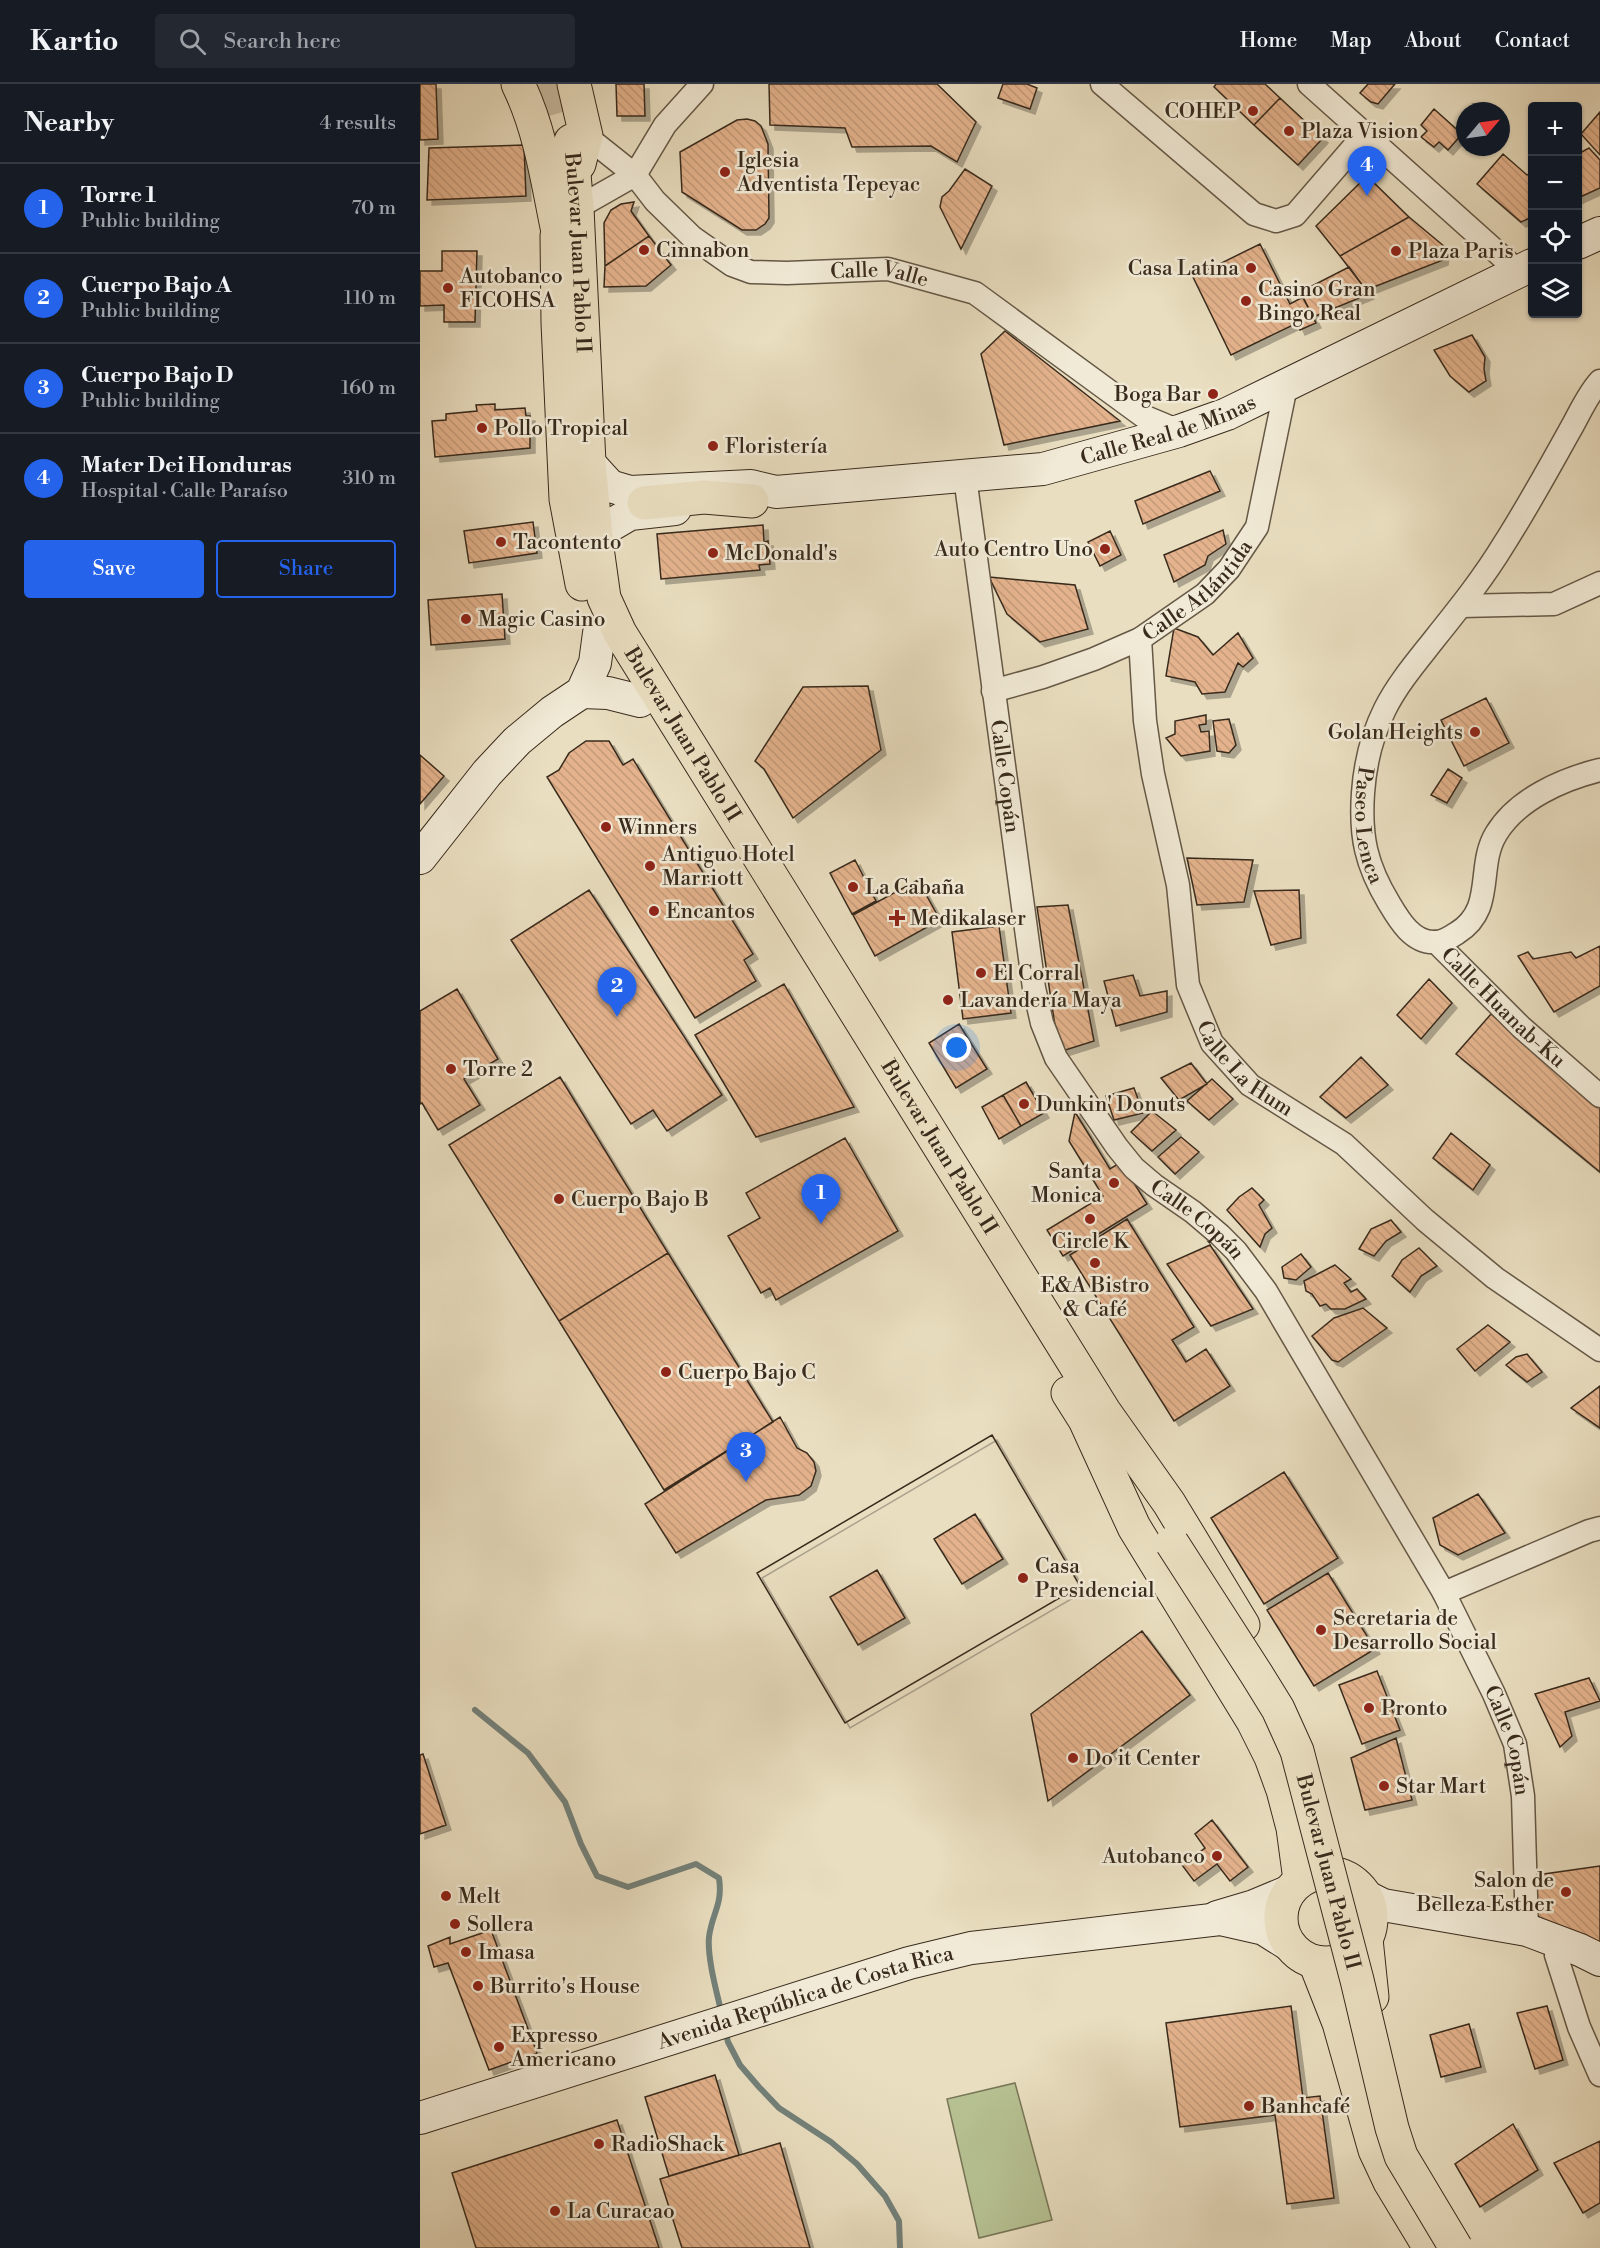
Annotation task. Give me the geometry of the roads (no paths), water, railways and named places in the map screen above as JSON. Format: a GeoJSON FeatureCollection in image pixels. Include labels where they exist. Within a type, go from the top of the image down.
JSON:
{"type":"FeatureCollection","features":[{"type":"Feature","properties":{"kind":"main road"},"geometry":{"type":"LineString","coordinates":[[518,84],[526,100],[540,144],[566,199]]}},
{"type":"Feature","properties":{"kind":"main road"},"geometry":{"type":"LineString","coordinates":[[566,199],[578,139],[574,84]]}},
{"type":"Feature","properties":{"kind":"main road","name":"Bulevar Juan Pablo II"},"geometry":{"type":"LineString","coordinates":[[566,199],[558,302],[566,499],[576,561],[587,608],[599,633],[640,701],[1094,1416],[1169,1503],[1284,1696],[1306,1747],[1361,1909],[1374,2007],[1405,2139],[1420,2174],[1467,2248]]}},
{"type":"Feature","properties":{"kind":"main road","name":"Bulevar Juan Pablo II"},"geometry":{"type":"LineString","coordinates":[[566,199],[582,457],[604,598],[620,633],[1153,1514],[1278,1709],[1297,1751],[1401,2156],[1456,2248]]}},
{"type":"Feature","properties":{"kind":"main road"},"geometry":{"type":"LineString","coordinates":[[558,302],[570,323],[582,457]]}},
{"type":"Feature","properties":{"kind":"main road"},"geometry":{"type":"LineString","coordinates":[[644,503],[704,497],[764,496]]}},
{"type":"Feature","properties":{"kind":"main road","name":"Bulevar Juan Pablo II"},"geometry":{"type":"LineString","coordinates":[[1094,1416],[1134,1527],[1253,1721],[1271,1757],[1293,1828],[1295,1885]]}},
{"type":"Feature","properties":{"kind":"main road"},"geometry":{"type":"LineString","coordinates":[[1329,1873],[1361,1909],[1357,1951],[1345,1959],[1330,1963],[1303,1954],[1283,1933],[1281,1918],[1283,1904],[1295,1885],[1314,1874],[1329,1873]]}},
{"type":"Feature","properties":{"kind":"main road","name":"Bulevar Juan Pablo II"},"geometry":{"type":"LineString","coordinates":[[1303,1954],[1339,2023],[1375,2150],[1390,2182],[1430,2248]]}},
{"type":"Feature","properties":{"kind":"street"},"geometry":{"type":"LineString","coordinates":[[566,199],[635,175],[665,125],[702,84]]}},
{"type":"Feature","properties":{"kind":"street"},"geometry":{"type":"LineString","coordinates":[[1102,84],[1254,214],[1276,221],[1295,215],[1365,134]]}},
{"type":"Feature","properties":{"kind":"street"},"geometry":{"type":"LineString","coordinates":[[1309,84],[1365,134],[1526,268]]}},
{"type":"Feature","properties":{"kind":"street","name":"Calle Valle"},"geometry":{"type":"LineString","coordinates":[[578,139],[635,175],[655,201],[692,237],[732,265],[750,272],[787,273],[888,269],[975,293],[1143,416],[1179,431]]}},
{"type":"Feature","properties":{"kind":"street"},"geometry":{"type":"LineString","coordinates":[[1582,241],[1600,233]]}},
{"type":"Feature","properties":{"kind":"street","name":"Calle Real de Minas"},"geometry":{"type":"LineString","coordinates":[[597,548],[606,528],[630,514],[764,496],[1043,469],[1179,431],[1227,414],[1526,268]]}},
{"type":"Feature","properties":{"kind":"street","name":"Paseo Lenca"},"geometry":{"type":"LineString","coordinates":[[1436,942],[1419,939],[1404,927],[1370,866],[1361,820],[1364,777],[1373,737],[1385,708],[1404,677],[1461,606],[1503,545],[1600,381]]}},
{"type":"Feature","properties":{"kind":"street","name":"Calle Atlántida"},"geometry":{"type":"LineString","coordinates":[[993,691],[1094,659],[1140,639],[1205,594],[1230,569],[1257,527],[1286,386]]}},
{"type":"Feature","properties":{"kind":"street","name":"Calle Real de Minas"},"geometry":{"type":"LineString","coordinates":[[582,457],[610,486],[630,492],[751,486],[764,496]]}},
{"type":"Feature","properties":{"kind":"street","name":"Calle Copán"},"geometry":{"type":"LineString","coordinates":[[965,477],[1034,988],[1042,1023],[1056,1058],[1116,1148],[1154,1185],[1193,1212],[1220,1235],[1250,1269],[1296,1341],[1443,1593],[1494,1694],[1515,1744],[1523,1796],[1527,1930]]}},
{"type":"Feature","properties":{"kind":"street"},"geometry":{"type":"LineString","coordinates":[[1461,606],[1554,604],[1600,583]]}},
{"type":"Feature","properties":{"kind":"street"},"geometry":{"type":"LineString","coordinates":[[420,858],[487,773],[517,741],[552,712],[582,692],[595,663],[599,633]]}},
{"type":"Feature","properties":{"kind":"street","name":"Calle La Hum"},"geometry":{"type":"LineString","coordinates":[[1140,639],[1144,722],[1153,774],[1178,885],[1188,985],[1212,1043],[1250,1085],[1344,1143],[1425,1220],[1495,1278],[1600,1350]]}},
{"type":"Feature","properties":{"kind":"street"},"geometry":{"type":"LineString","coordinates":[[582,692],[608,693],[640,701]]}},
{"type":"Feature","properties":{"kind":"street"},"geometry":{"type":"LineString","coordinates":[[1436,942],[1462,930],[1474,918],[1482,901],[1488,856],[1496,834],[1513,814],[1557,785],[1582,774],[1600,770]]}},
{"type":"Feature","properties":{"kind":"street","name":"Calle Huanab-Ku"},"geometry":{"type":"LineString","coordinates":[[1436,942],[1521,1027],[1600,1096]]}},
{"type":"Feature","properties":{"kind":"street"},"geometry":{"type":"LineString","coordinates":[[1443,1593],[1600,1528]]}},
{"type":"Feature","properties":{"kind":"street","name":"Avenida República de Costa Rica"},"geometry":{"type":"LineString","coordinates":[[1198,1922],[1246,1909],[1295,1885]]}},
{"type":"Feature","properties":{"kind":"street"},"geometry":{"type":"LineString","coordinates":[[1361,1909],[1383,1905],[1527,1930],[1600,1960]]}},
{"type":"Feature","properties":{"kind":"street"},"geometry":{"type":"LineString","coordinates":[[1361,1909],[1386,1921],[1522,1943],[1600,1970]]}},
{"type":"Feature","properties":{"kind":"street","name":"Avenida República de Costa Rica"},"geometry":{"type":"LineString","coordinates":[[420,2118],[909,1963],[971,1948],[1220,1919],[1264,1929],[1303,1954]]}},
{"type":"Feature","properties":{"kind":"street"},"geometry":{"type":"LineString","coordinates":[[1556,1955],[1579,2027],[1600,2075]]}},
{"type":"Feature","properties":{"kind":"waterway"},"geometry":{"type":"LineString","coordinates":[[475,1710],[528,1753],[565,1802],[581,1844],[597,1876],[628,1887],[696,1864],[719,1878],[720,1895],[710,1929],[709,1955],[722,2015]]}},
{"type":"Feature","properties":{"kind":"waterway"},"geometry":{"type":"LineString","coordinates":[[725,2030],[728,2042],[740,2065],[779,2108],[831,2142],[857,2164],[885,2196],[899,2221],[900,2248]]}},
{"type":"Feature","properties":{"kind":"tunnel"},"geometry":{"type":"LineString","coordinates":[[541,84],[552,120],[556,179]]}},
{"type":"Feature","properties":{"kind":"place","name":"COHEP"},"geometry":{"type":"Point","coordinates":[1253,111]}},
{"type":"Feature","properties":{"kind":"place","name":"Plaza Vision"},"geometry":{"type":"Point","coordinates":[1289,131]}},
{"type":"Feature","properties":{"kind":"place","name":"Iglesia Adventista Tepeyac"},"geometry":{"type":"Point","coordinates":[725,172]}},
{"type":"Feature","properties":{"kind":"place","name":"Mater Dei Honduras"},"geometry":{"type":"Point","coordinates":[1367,196]}},
{"type":"Feature","properties":{"kind":"place","name":"Cinnabon"},"geometry":{"type":"Point","coordinates":[644,250]}},
{"type":"Feature","properties":{"kind":"place","name":"Plaza Paris"},"geometry":{"type":"Point","coordinates":[1396,251]}},
{"type":"Feature","properties":{"kind":"place","name":"Casa Latina"},"geometry":{"type":"Point","coordinates":[1251,268]}},
{"type":"Feature","properties":{"kind":"place","name":"Autobanco FICOHSA"},"geometry":{"type":"Point","coordinates":[448,288]}},
{"type":"Feature","properties":{"kind":"place","name":"Casino Gran Bingo Real"},"geometry":{"type":"Point","coordinates":[1246,301]}},
{"type":"Feature","properties":{"kind":"place","name":"Boga Bar"},"geometry":{"type":"Point","coordinates":[1213,394]}},
{"type":"Feature","properties":{"kind":"place","name":"Pollo Tropical"},"geometry":{"type":"Point","coordinates":[482,428]}},
{"type":"Feature","properties":{"kind":"place","name":"Floristería"},"geometry":{"type":"Point","coordinates":[713,446]}},
{"type":"Feature","properties":{"kind":"place","name":"Tacontento"},"geometry":{"type":"Point","coordinates":[501,542]}},
{"type":"Feature","properties":{"kind":"place","name":"Auto Centro Uno"},"geometry":{"type":"Point","coordinates":[1105,549]}},
{"type":"Feature","properties":{"kind":"place","name":"McDonald's"},"geometry":{"type":"Point","coordinates":[713,553]}},
{"type":"Feature","properties":{"kind":"place","name":"Magic Casino"},"geometry":{"type":"Point","coordinates":[466,619]}},
{"type":"Feature","properties":{"kind":"place","name":"Golan Heights"},"geometry":{"type":"Point","coordinates":[1475,732]}},
{"type":"Feature","properties":{"kind":"place","name":"Winners"},"geometry":{"type":"Point","coordinates":[606,827]}},
{"type":"Feature","properties":{"kind":"place","name":"Antiguo Hotel Marriott"},"geometry":{"type":"Point","coordinates":[650,866]}},
{"type":"Feature","properties":{"kind":"place","name":"La Cabaña"},"geometry":{"type":"Point","coordinates":[853,887]}},
{"type":"Feature","properties":{"kind":"place","name":"Encantos"},"geometry":{"type":"Point","coordinates":[654,911]}},
{"type":"Feature","properties":{"kind":"place","name":"Medikalaser"},"geometry":{"type":"Point","coordinates":[897,918]}},
{"type":"Feature","properties":{"kind":"place","name":"El Corral"},"geometry":{"type":"Point","coordinates":[981,973]}},
{"type":"Feature","properties":{"kind":"place","name":"Lavandería Maya"},"geometry":{"type":"Point","coordinates":[948,1000]}},
{"type":"Feature","properties":{"kind":"place","name":"Cuerpo Bajo A"},"geometry":{"type":"Point","coordinates":[617,1017]}},
{"type":"Feature","properties":{"kind":"place","name":"Torre 2"},"geometry":{"type":"Point","coordinates":[451,1069]}},
{"type":"Feature","properties":{"kind":"place","name":"Dunkin' Donuts"},"geometry":{"type":"Point","coordinates":[1024,1104]}},
{"type":"Feature","properties":{"kind":"place","name":"Santa Monica"},"geometry":{"type":"Point","coordinates":[1114,1183]}},
{"type":"Feature","properties":{"kind":"place","name":"Cuerpo Bajo B"},"geometry":{"type":"Point","coordinates":[559,1199]}},
{"type":"Feature","properties":{"kind":"place","name":"Circle K"},"geometry":{"type":"Point","coordinates":[1090,1219]}},
{"type":"Feature","properties":{"kind":"place","name":"Torre 1"},"geometry":{"type":"Point","coordinates":[821,1224]}},
{"type":"Feature","properties":{"kind":"place","name":"E&A Bistro & Café"},"geometry":{"type":"Point","coordinates":[1095,1263]}},
{"type":"Feature","properties":{"kind":"place","name":"Cuerpo Bajo C"},"geometry":{"type":"Point","coordinates":[666,1372]}},
{"type":"Feature","properties":{"kind":"place","name":"Cuerpo Bajo D"},"geometry":{"type":"Point","coordinates":[746,1482]}},
{"type":"Feature","properties":{"kind":"place","name":"Casa Presidencial"},"geometry":{"type":"Point","coordinates":[1023,1578]}},
{"type":"Feature","properties":{"kind":"place","name":"Secretaria de Desarrollo Social"},"geometry":{"type":"Point","coordinates":[1321,1630]}},
{"type":"Feature","properties":{"kind":"place","name":"Pronto"},"geometry":{"type":"Point","coordinates":[1369,1708]}},
{"type":"Feature","properties":{"kind":"place","name":"Do it Center"},"geometry":{"type":"Point","coordinates":[1073,1758]}},
{"type":"Feature","properties":{"kind":"place","name":"Star Mart"},"geometry":{"type":"Point","coordinates":[1384,1786]}},
{"type":"Feature","properties":{"kind":"place","name":"Autobanco"},"geometry":{"type":"Point","coordinates":[1217,1856]}},
{"type":"Feature","properties":{"kind":"place","name":"Salon de Belleza Esther"},"geometry":{"type":"Point","coordinates":[1566,1892]}},
{"type":"Feature","properties":{"kind":"place","name":"Melt"},"geometry":{"type":"Point","coordinates":[446,1896]}},
{"type":"Feature","properties":{"kind":"place","name":"Sollera"},"geometry":{"type":"Point","coordinates":[455,1924]}},
{"type":"Feature","properties":{"kind":"place","name":"Imasa"},"geometry":{"type":"Point","coordinates":[466,1952]}},
{"type":"Feature","properties":{"kind":"place","name":"Burrito's House"},"geometry":{"type":"Point","coordinates":[478,1986]}},
{"type":"Feature","properties":{"kind":"place","name":"Expresso Americano"},"geometry":{"type":"Point","coordinates":[499,2047]}},
{"type":"Feature","properties":{"kind":"place","name":"Banhcafé"},"geometry":{"type":"Point","coordinates":[1249,2106]}},
{"type":"Feature","properties":{"kind":"place","name":"RadioShack"},"geometry":{"type":"Point","coordinates":[599,2144]}},
{"type":"Feature","properties":{"kind":"place","name":"La Curacao"},"geometry":{"type":"Point","coordinates":[555,2211]}}]}
